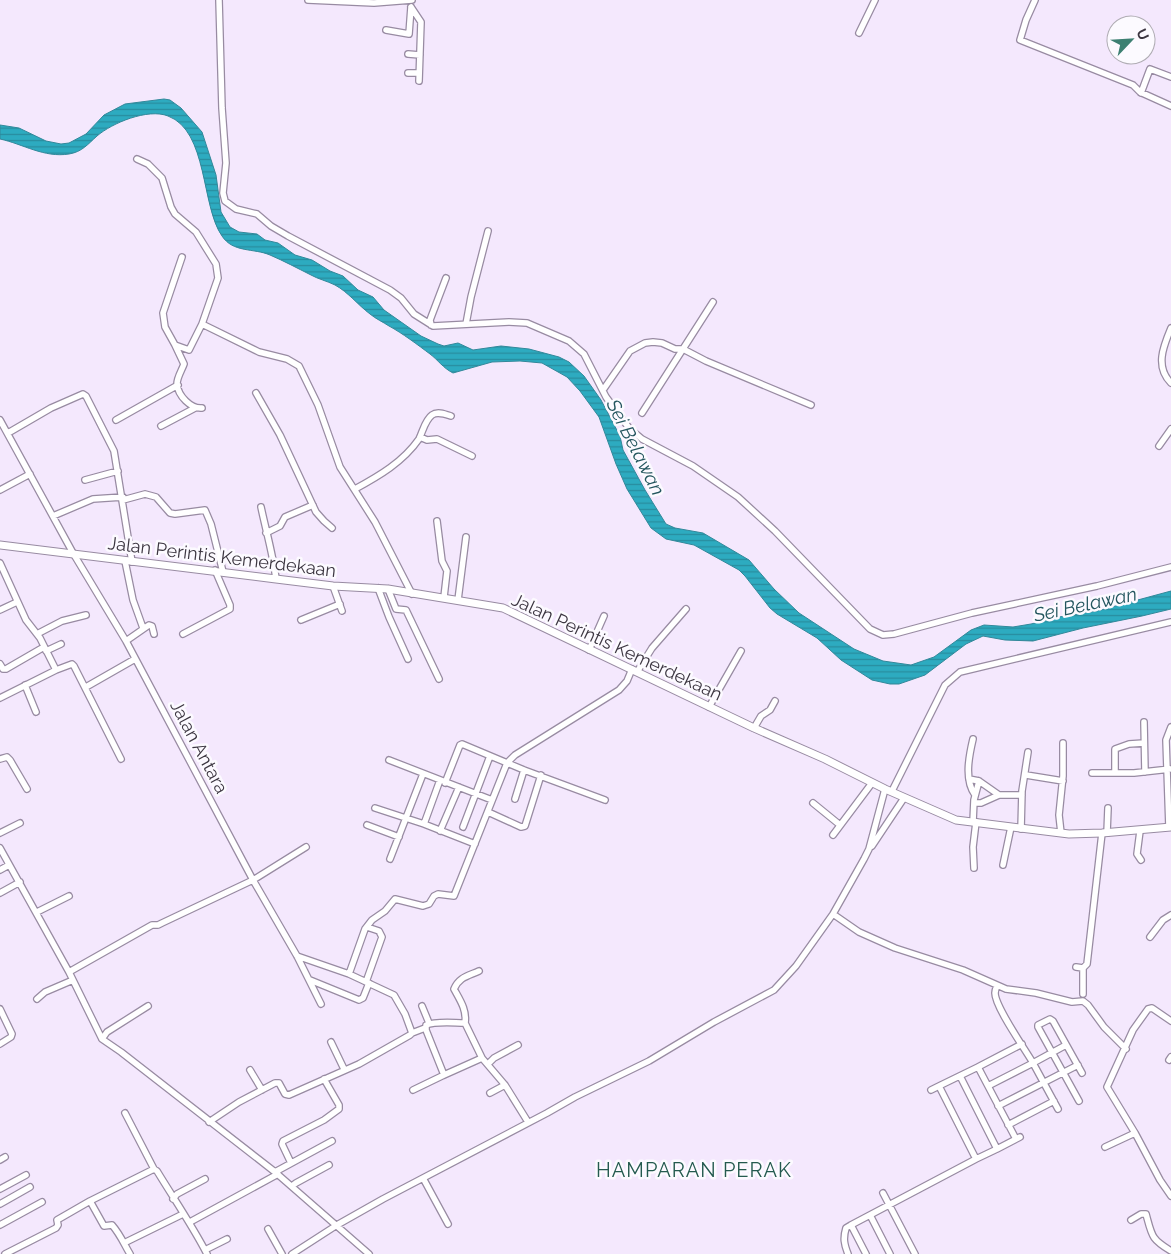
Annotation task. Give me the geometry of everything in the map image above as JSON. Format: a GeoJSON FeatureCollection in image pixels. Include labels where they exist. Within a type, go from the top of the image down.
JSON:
{"type":"FeatureCollection","features":[{"type":"Feature","properties":{"kind":"main road","name":"Jalan Perintis Kemerdekaan"},"geometry":{"type":"LineString","coordinates":[[0,545],[334,586],[388,589],[412,594],[444,597],[508,610],[709,707],[825,759],[904,798],[956,820],[1061,833],[1104,833],[1170,827]]}},
{"type":"Feature","properties":{"kind":"street"},"geometry":{"type":"LineString","coordinates":[[219,0],[222,108],[226,163],[223,193],[225,201],[236,209],[257,214],[271,226],[288,236],[390,290],[414,314],[431,325],[440,327],[509,322],[528,324],[569,341],[584,354],[615,410],[636,434],[662,451],[693,466],[738,497],[763,518],[870,629],[878,634],[894,634],[972,613],[1097,586],[1171,567]]}},
{"type":"Feature","properties":{"kind":"street"},"geometry":{"type":"LineString","coordinates":[[309,0],[374,3],[411,2]]}},
{"type":"Feature","properties":{"kind":"street"},"geometry":{"type":"LineString","coordinates":[[859,33],[875,0]]}},
{"type":"Feature","properties":{"kind":"street"},"geometry":{"type":"LineString","coordinates":[[1035,0],[1020,40],[1133,85],[1141,93],[1171,106]]}},
{"type":"Feature","properties":{"kind":"street"},"geometry":{"type":"LineString","coordinates":[[386,30],[409,34],[411,2]]}},
{"type":"Feature","properties":{"kind":"street"},"geometry":{"type":"LineString","coordinates":[[411,2],[421,22],[419,81]]}},
{"type":"Feature","properties":{"kind":"street"},"geometry":{"type":"LineString","coordinates":[[408,54],[420,55]]}},
{"type":"Feature","properties":{"kind":"street"},"geometry":{"type":"LineString","coordinates":[[1141,93],[1150,69],[1171,77]]}},
{"type":"Feature","properties":{"kind":"street"},"geometry":{"type":"LineString","coordinates":[[408,73],[419,73]]}},
{"type":"Feature","properties":{"kind":"street"},"geometry":{"type":"LineString","coordinates":[[137,159],[148,164],[162,178],[175,214],[196,232],[216,264],[218,278],[202,324],[190,350],[175,345]]}},
{"type":"Feature","properties":{"kind":"street"},"geometry":{"type":"LineString","coordinates":[[466,324],[488,231]]}},
{"type":"Feature","properties":{"kind":"street"},"geometry":{"type":"LineString","coordinates":[[182,257],[163,317],[165,327],[184,364],[178,385],[184,398],[195,408]]}},
{"type":"Feature","properties":{"kind":"street"},"geometry":{"type":"LineString","coordinates":[[431,325],[430,320],[446,278]]}},
{"type":"Feature","properties":{"kind":"street"},"geometry":{"type":"LineString","coordinates":[[642,413],[712,302]]}},
{"type":"Feature","properties":{"kind":"street"},"geometry":{"type":"LineString","coordinates":[[202,324],[259,352],[287,359],[299,366],[318,405],[340,467],[375,522],[412,594]]}},
{"type":"Feature","properties":{"kind":"street"},"geometry":{"type":"LineString","coordinates":[[1171,328],[1161,364],[1166,378],[1171,383]]}},
{"type":"Feature","properties":{"kind":"street"},"geometry":{"type":"LineString","coordinates":[[603,390],[630,350],[649,341],[675,350],[682,349],[811,405]]}},
{"type":"Feature","properties":{"kind":"street"},"geometry":{"type":"LineString","coordinates":[[116,420],[178,385]]}},
{"type":"Feature","properties":{"kind":"street"},"geometry":{"type":"LineString","coordinates":[[256,393],[280,435],[320,518],[332,528]]}},
{"type":"Feature","properties":{"kind":"street"},"geometry":{"type":"LineString","coordinates":[[8,433],[51,408],[83,394],[86,396],[113,446],[123,498],[133,600],[144,628]]}},
{"type":"Feature","properties":{"kind":"street"},"geometry":{"type":"LineString","coordinates":[[161,426],[195,408],[202,408]]}},
{"type":"Feature","properties":{"kind":"street"},"geometry":{"type":"LineString","coordinates":[[354,489],[394,465],[408,452],[420,436],[432,414],[438,412],[451,416]]}},
{"type":"Feature","properties":{"kind":"street","name":"Jalan Antara"},"geometry":{"type":"LineString","coordinates":[[0,420],[73,553],[136,659],[253,880],[310,980],[321,1004]]}},
{"type":"Feature","properties":{"kind":"street"},"geometry":{"type":"LineString","coordinates":[[1159,446],[1171,429]]}},
{"type":"Feature","properties":{"kind":"street"},"geometry":{"type":"LineString","coordinates":[[420,436],[427,440],[436,439],[472,456]]}},
{"type":"Feature","properties":{"kind":"street"},"geometry":{"type":"LineString","coordinates":[[85,480],[118,470]]}},
{"type":"Feature","properties":{"kind":"street"},"geometry":{"type":"LineString","coordinates":[[0,490],[30,474]]}},
{"type":"Feature","properties":{"kind":"street"},"geometry":{"type":"LineString","coordinates":[[54,516],[93,500],[145,494],[156,497],[170,513],[205,510],[211,524],[223,572]]}},
{"type":"Feature","properties":{"kind":"street"},"geometry":{"type":"LineString","coordinates":[[266,533],[280,526],[285,517],[313,505]]}},
{"type":"Feature","properties":{"kind":"street"},"geometry":{"type":"LineString","coordinates":[[260,507],[273,557],[276,579]]}},
{"type":"Feature","properties":{"kind":"street"},"geometry":{"type":"LineString","coordinates":[[437,521],[442,561],[447,571],[444,597]]}},
{"type":"Feature","properties":{"kind":"street"},"geometry":{"type":"LineString","coordinates":[[458,600],[466,536]]}},
{"type":"Feature","properties":{"kind":"street"},"geometry":{"type":"LineString","coordinates":[[0,564],[26,620],[37,634],[56,670]]}},
{"type":"Feature","properties":{"kind":"street"},"geometry":{"type":"LineString","coordinates":[[183,634],[230,608],[215,570]]}},
{"type":"Feature","properties":{"kind":"street"},"geometry":{"type":"LineString","coordinates":[[334,586],[342,611]]}},
{"type":"Feature","properties":{"kind":"street"},"geometry":{"type":"LineString","coordinates":[[378,588],[408,659]]}},
{"type":"Feature","properties":{"kind":"street"},"geometry":{"type":"LineString","coordinates":[[388,589],[396,609],[406,610],[439,678]]}},
{"type":"Feature","properties":{"kind":"street"},"geometry":{"type":"LineString","coordinates":[[0,610],[17,602]]}},
{"type":"Feature","properties":{"kind":"street"},"geometry":{"type":"LineString","coordinates":[[301,620],[340,604]]}},
{"type":"Feature","properties":{"kind":"street"},"geometry":{"type":"LineString","coordinates":[[350,974],[367,926],[395,899],[423,906],[429,904],[434,896],[438,894],[454,896],[507,763],[515,755],[619,690],[686,609]]}},
{"type":"Feature","properties":{"kind":"street"},"geometry":{"type":"LineString","coordinates":[[37,634],[62,621],[86,615]]}},
{"type":"Feature","properties":{"kind":"street"},"geometry":{"type":"LineString","coordinates":[[589,650],[604,616]]}},
{"type":"Feature","properties":{"kind":"street"},"geometry":{"type":"LineString","coordinates":[[869,849],[888,790],[945,685],[960,672],[1171,622]]}},
{"type":"Feature","properties":{"kind":"street"},"geometry":{"type":"LineString","coordinates":[[126,641],[151,625],[154,634]]}},
{"type":"Feature","properties":{"kind":"street"},"geometry":{"type":"LineString","coordinates":[[0,664],[3,669],[6,669],[45,649],[61,644]]}},
{"type":"Feature","properties":{"kind":"street"},"geometry":{"type":"LineString","coordinates":[[709,707],[741,651]]}},
{"type":"Feature","properties":{"kind":"street"},"geometry":{"type":"LineString","coordinates":[[86,687],[136,659]]}},
{"type":"Feature","properties":{"kind":"street"},"geometry":{"type":"LineString","coordinates":[[0,698],[72,664],[86,687],[121,759]]}},
{"type":"Feature","properties":{"kind":"street"},"geometry":{"type":"LineString","coordinates":[[25,686],[36,712]]}},
{"type":"Feature","properties":{"kind":"street"},"geometry":{"type":"LineString","coordinates":[[754,728],[761,716],[770,710],[775,701]]}},
{"type":"Feature","properties":{"kind":"street"},"geometry":{"type":"LineString","coordinates":[[1144,722],[1145,772]]}},
{"type":"Feature","properties":{"kind":"street"},"geometry":{"type":"LineString","coordinates":[[1170,827],[1170,769],[1166,740],[1171,727]]}},
{"type":"Feature","properties":{"kind":"street"},"geometry":{"type":"LineString","coordinates":[[972,739],[969,756],[969,779],[975,796]]}},
{"type":"Feature","properties":{"kind":"street"},"geometry":{"type":"LineString","coordinates":[[1061,833],[1059,815],[1063,781],[1063,743]]}},
{"type":"Feature","properties":{"kind":"street"},"geometry":{"type":"LineString","coordinates":[[1115,773],[1115,749],[1129,744],[1144,743]]}},
{"type":"Feature","properties":{"kind":"street"},"geometry":{"type":"LineString","coordinates":[[424,824],[460,745],[464,744],[524,770],[605,800]]}},
{"type":"Feature","properties":{"kind":"street"},"geometry":{"type":"LineString","coordinates":[[1021,829],[1022,795],[1028,752]]}},
{"type":"Feature","properties":{"kind":"street"},"geometry":{"type":"LineString","coordinates":[[463,828],[490,756]]}},
{"type":"Feature","properties":{"kind":"street"},"geometry":{"type":"LineString","coordinates":[[0,759],[7,757],[10,760],[27,789]]}},
{"type":"Feature","properties":{"kind":"street"},"geometry":{"type":"LineString","coordinates":[[389,760],[492,800]]}},
{"type":"Feature","properties":{"kind":"street"},"geometry":{"type":"LineString","coordinates":[[1092,773],[1145,772],[1170,769]]}},
{"type":"Feature","properties":{"kind":"street"},"geometry":{"type":"LineString","coordinates":[[515,798],[524,770]]}},
{"type":"Feature","properties":{"kind":"street"},"geometry":{"type":"LineString","coordinates":[[390,859],[423,774]]}},
{"type":"Feature","properties":{"kind":"street"},"geometry":{"type":"LineString","coordinates":[[1026,775],[1063,781]]}},
{"type":"Feature","properties":{"kind":"street"},"geometry":{"type":"LineString","coordinates":[[488,812],[521,827],[525,826],[541,776]]}},
{"type":"Feature","properties":{"kind":"street"},"geometry":{"type":"LineString","coordinates":[[969,779],[979,781],[999,795]]}},
{"type":"Feature","properties":{"kind":"street"},"geometry":{"type":"LineString","coordinates":[[974,868],[974,803],[979,781]]}},
{"type":"Feature","properties":{"kind":"street"},"geometry":{"type":"LineString","coordinates":[[833,834],[872,783]]}},
{"type":"Feature","properties":{"kind":"street"},"geometry":{"type":"LineString","coordinates":[[440,831],[459,787]]}},
{"type":"Feature","properties":{"kind":"street"},"geometry":{"type":"LineString","coordinates":[[974,803],[981,803],[999,795],[1022,795]]}},
{"type":"Feature","properties":{"kind":"street"},"geometry":{"type":"LineString","coordinates":[[292,1254],[337,1225],[423,1178],[649,1061],[714,1022],[768,994],[781,984],[796,966],[833,914],[869,849],[904,798]]}},
{"type":"Feature","properties":{"kind":"street"},"geometry":{"type":"LineString","coordinates":[[813,802],[840,825]]}},
{"type":"Feature","properties":{"kind":"street"},"geometry":{"type":"LineString","coordinates":[[375,808],[424,824],[475,844]]}},
{"type":"Feature","properties":{"kind":"street"},"geometry":{"type":"LineString","coordinates":[[1083,994],[1083,968],[1087,964],[1108,808]]}},
{"type":"Feature","properties":{"kind":"street"},"geometry":{"type":"LineString","coordinates":[[0,833],[20,823]]}},
{"type":"Feature","properties":{"kind":"street"},"geometry":{"type":"LineString","coordinates":[[367,824],[399,837]]}},
{"type":"Feature","properties":{"kind":"street"},"geometry":{"type":"LineString","coordinates":[[1003,865],[1012,827]]}},
{"type":"Feature","properties":{"kind":"street"},"geometry":{"type":"LineString","coordinates":[[1140,831],[1137,854],[1141,860]]}},
{"type":"Feature","properties":{"kind":"street"},"geometry":{"type":"LineString","coordinates":[[69,972],[152,925],[162,923],[253,880],[306,847]]}},
{"type":"Feature","properties":{"kind":"street"},"geometry":{"type":"LineString","coordinates":[[0,849],[37,912],[102,1039],[277,1173],[369,1254]]}},
{"type":"Feature","properties":{"kind":"street"},"geometry":{"type":"LineString","coordinates":[[0,870],[10,865]]}},
{"type":"Feature","properties":{"kind":"street"},"geometry":{"type":"LineString","coordinates":[[0,893],[20,882]]}},
{"type":"Feature","properties":{"kind":"street"},"geometry":{"type":"LineString","coordinates":[[37,912],[69,896]]}},
{"type":"Feature","properties":{"kind":"street"},"geometry":{"type":"LineString","coordinates":[[833,914],[859,932],[888,945],[963,970],[1006,990],[1072,1002],[1083,1001],[1104,1027],[1126,1049]]}},
{"type":"Feature","properties":{"kind":"street"},"geometry":{"type":"LineString","coordinates":[[1150,937],[1163,920],[1171,916]]}},
{"type":"Feature","properties":{"kind":"street"},"geometry":{"type":"LineString","coordinates":[[310,980],[361,1000],[382,937],[379,931],[367,926]]}},
{"type":"Feature","properties":{"kind":"street"},"geometry":{"type":"LineString","coordinates":[[297,956],[350,974],[394,995],[405,1014],[412,1033]]}},
{"type":"Feature","properties":{"kind":"street"},"geometry":{"type":"LineString","coordinates":[[1076,967],[1083,968]]}},
{"type":"Feature","properties":{"kind":"street"},"geometry":{"type":"LineString","coordinates":[[479,972],[462,978],[454,989],[464,1008],[465,1023],[482,1058],[505,1085],[528,1122]]}},
{"type":"Feature","properties":{"kind":"street"},"geometry":{"type":"LineString","coordinates":[[37,999],[44,992],[73,980]]}},
{"type":"Feature","properties":{"kind":"street"},"geometry":{"type":"LineString","coordinates":[[997,986],[995,993],[998,1002],[1058,1110]]}},
{"type":"Feature","properties":{"kind":"street"},"geometry":{"type":"LineString","coordinates":[[102,1039],[107,1032],[148,1006]]}},
{"type":"Feature","properties":{"kind":"street"},"geometry":{"type":"LineString","coordinates":[[422,1006],[444,1075]]}},
{"type":"Feature","properties":{"kind":"street"},"geometry":{"type":"LineString","coordinates":[[1170,1195],[1107,1087],[1136,1025],[1148,1009],[1152,1008],[1171,1021]]}},
{"type":"Feature","properties":{"kind":"street"},"geometry":{"type":"LineString","coordinates":[[0,1009],[12,1034],[11,1037],[0,1044]]}},
{"type":"Feature","properties":{"kind":"street"},"geometry":{"type":"LineString","coordinates":[[1079,1101],[1038,1025],[1051,1020],[1082,1073]]}},
{"type":"Feature","properties":{"kind":"street"},"geometry":{"type":"LineString","coordinates":[[209,1122],[239,1102],[277,1082],[285,1094],[289,1095],[358,1064],[427,1026],[437,1022],[446,1024],[465,1023]]}},
{"type":"Feature","properties":{"kind":"street"},"geometry":{"type":"LineString","coordinates":[[331,1042],[344,1069]]}},
{"type":"Feature","properties":{"kind":"street"},"geometry":{"type":"LineString","coordinates":[[931,1090],[1022,1044]]}},
{"type":"Feature","properties":{"kind":"street"},"geometry":{"type":"LineString","coordinates":[[488,1064],[494,1058],[518,1045]]}},
{"type":"Feature","properties":{"kind":"street"},"geometry":{"type":"LineString","coordinates":[[988,1086],[1066,1045]]}},
{"type":"Feature","properties":{"kind":"street"},"geometry":{"type":"LineString","coordinates":[[413,1090],[482,1058]]}},
{"type":"Feature","properties":{"kind":"street"},"geometry":{"type":"LineString","coordinates":[[998,1106],[1078,1065]]}},
{"type":"Feature","properties":{"kind":"street"},"geometry":{"type":"LineString","coordinates":[[848,1254],[844,1242],[846,1228],[1018,1138],[1008,1125],[978,1067]]}},
{"type":"Feature","properties":{"kind":"street"},"geometry":{"type":"LineString","coordinates":[[250,1070],[262,1090]]}},
{"type":"Feature","properties":{"kind":"street"},"geometry":{"type":"LineString","coordinates":[[960,1076],[997,1149]]}},
{"type":"Feature","properties":{"kind":"street"},"geometry":{"type":"LineString","coordinates":[[291,1163],[282,1144],[283,1141],[324,1120],[339,1109],[339,1105],[324,1079]]}},
{"type":"Feature","properties":{"kind":"street"},"geometry":{"type":"LineString","coordinates":[[490,1093],[505,1085]]}},
{"type":"Feature","properties":{"kind":"street"},"geometry":{"type":"LineString","coordinates":[[939,1086],[976,1160]]}},
{"type":"Feature","properties":{"kind":"street"},"geometry":{"type":"LineString","coordinates":[[1008,1125],[1054,1101]]}},
{"type":"Feature","properties":{"kind":"street"},"geometry":{"type":"LineString","coordinates":[[125,1113],[154,1169],[158,1171],[183,1214],[190,1222],[206,1252],[227,1239]]}},
{"type":"Feature","properties":{"kind":"street"},"geometry":{"type":"LineString","coordinates":[[1105,1147],[1135,1133]]}},
{"type":"Feature","properties":{"kind":"street"},"geometry":{"type":"LineString","coordinates":[[190,1222],[332,1141]]}},
{"type":"Feature","properties":{"kind":"street"},"geometry":{"type":"LineString","coordinates":[[292,1186],[296,1182],[329,1165]]}},
{"type":"Feature","properties":{"kind":"street"},"geometry":{"type":"LineString","coordinates":[[5,1254],[56,1228],[57,1220],[90,1201],[154,1169]]}},
{"type":"Feature","properties":{"kind":"street"},"geometry":{"type":"LineString","coordinates":[[0,1189],[26,1174]]}},
{"type":"Feature","properties":{"kind":"street"},"geometry":{"type":"LineString","coordinates":[[423,1178],[448,1224]]}},
{"type":"Feature","properties":{"kind":"street"},"geometry":{"type":"LineString","coordinates":[[173,1198],[205,1179]]}},
{"type":"Feature","properties":{"kind":"street"},"geometry":{"type":"LineString","coordinates":[[0,1204],[30,1187]]}},
{"type":"Feature","properties":{"kind":"street"},"geometry":{"type":"LineString","coordinates":[[883,1193],[915,1254]]}},
{"type":"Feature","properties":{"kind":"street"},"geometry":{"type":"LineString","coordinates":[[90,1201],[104,1226],[112,1225],[130,1254]]}},
{"type":"Feature","properties":{"kind":"street"},"geometry":{"type":"LineString","coordinates":[[0,1225],[42,1202]]}},
{"type":"Feature","properties":{"kind":"street"},"geometry":{"type":"LineString","coordinates":[[124,1244],[183,1214]]}},
{"type":"Feature","properties":{"kind":"street"},"geometry":{"type":"LineString","coordinates":[[1131,1220],[1141,1214],[1146,1214],[1153,1238],[1160,1245],[1171,1251]]}},
{"type":"Feature","properties":{"kind":"street"},"geometry":{"type":"LineString","coordinates":[[870,1215],[890,1254]]}},
{"type":"Feature","properties":{"kind":"street"},"geometry":{"type":"LineString","coordinates":[[851,1225],[866,1254]]}},
{"type":"Feature","properties":{"kind":"street"},"geometry":{"type":"LineString","coordinates":[[268,1228],[282,1254]]}},
{"type":"Feature","properties":{"kind":"water","name":"Sei Belawan"},"geometry":{"type":"Polygon","coordinates":[[[164,99],[170,100],[181,108],[202,132],[216,175],[221,212],[230,227],[239,232],[257,234],[265,240],[278,243],[295,255],[312,260],[330,271],[343,276],[358,290],[373,297],[384,310],[421,336],[438,344],[444,346],[458,343],[473,350],[501,346],[529,349],[559,357],[569,362],[584,376],[601,400],[620,436],[623,450],[666,524],[675,528],[703,533],[749,560],[774,589],[799,613],[854,649],[883,661],[911,665],[934,657],[971,630],[984,625],[1013,627],[1031,624],[1097,611],[1171,591],[1171,609],[1033,641],[1005,640],[983,636],[966,644],[925,675],[899,684],[872,680],[841,660],[817,638],[777,614],[739,570],[694,545],[666,539],[651,528],[627,489],[599,417],[567,377],[542,363],[520,361],[492,362],[453,373],[410,339],[372,316],[335,285],[270,255],[238,248],[227,241],[215,223],[197,153],[190,137],[181,124],[168,116],[160,114],[141,115],[112,126],[81,150],[60,155],[42,152],[0,139],[0,125],[19,128],[46,141],[61,144],[69,143],[86,134],[104,115],[125,104],[164,99]]]}},
{"type":"Feature","properties":{"kind":"district","name":"HAMPARAN PERAK"},"geometry":{"type":"Point","coordinates":[694,1170]}}]}
